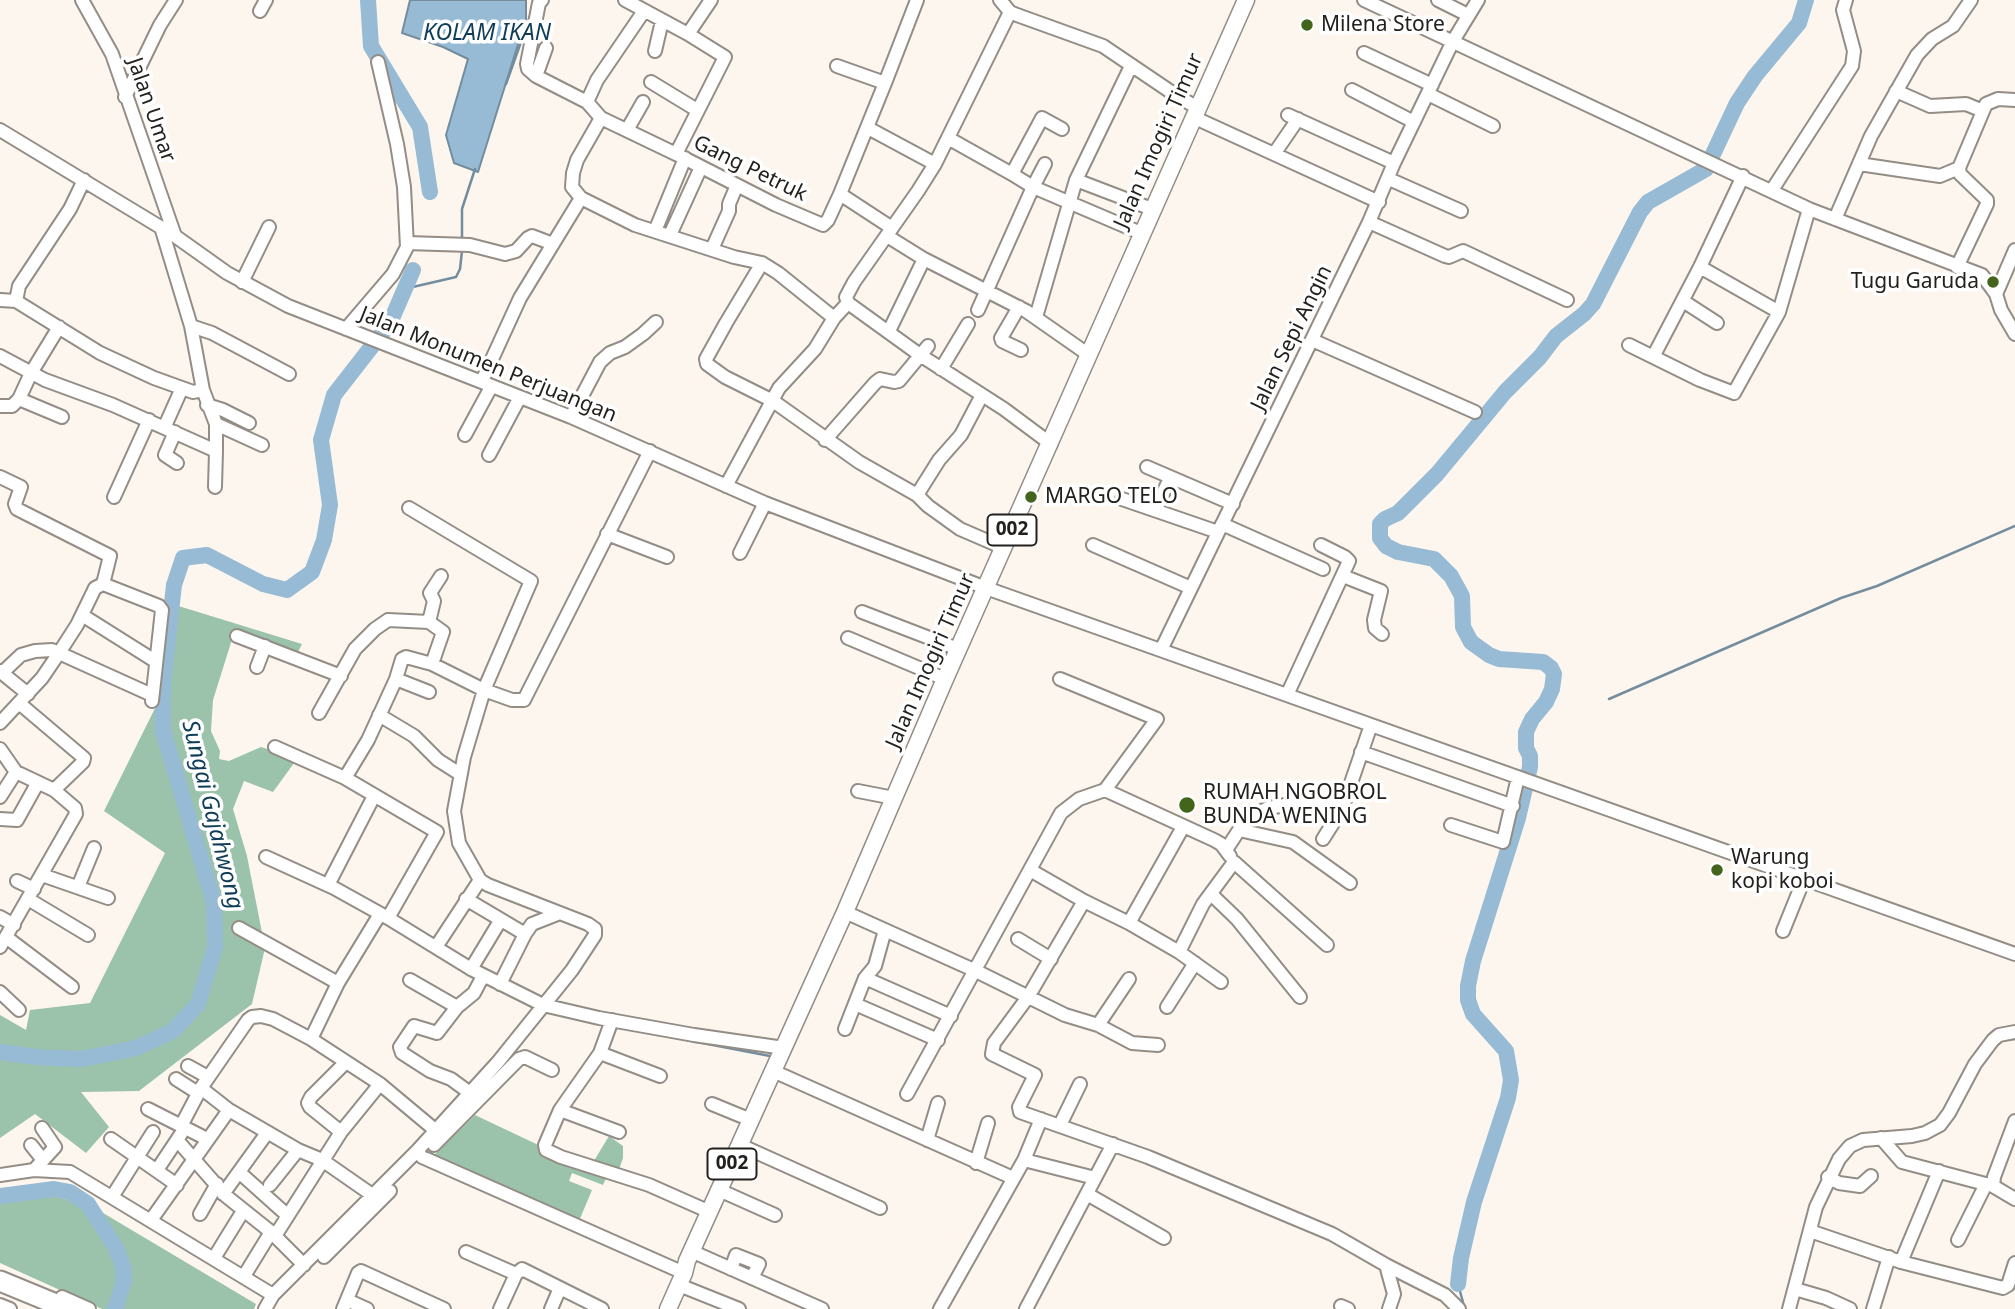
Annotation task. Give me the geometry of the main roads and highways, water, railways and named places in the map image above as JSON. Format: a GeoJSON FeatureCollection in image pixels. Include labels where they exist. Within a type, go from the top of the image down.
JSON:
{"type":"FeatureCollection","features":[{"type":"Feature","properties":{"kind":"highway"},"geometry":{"type":"LineString","coordinates":[[0,1280],[75,1307]]}},
{"type":"Feature","properties":{"kind":"highway"},"geometry":{"type":"LineString","coordinates":[[0,1293],[37,1309]]}},
{"type":"Feature","properties":{"kind":"main road","name":"Jalan Imogiri Timur"},"geometry":{"type":"LineString","coordinates":[[668,1309],[1246,0]]}},
{"type":"Feature","properties":{"kind":"main road","name":"Jalan Imogiri Timur"},"geometry":{"type":"LineString","coordinates":[[658,1309],[684,1268]]}},
{"type":"Feature","properties":{"kind":"water","name":"KOLAM IKAN"},"geometry":{"type":"Polygon","coordinates":[[[410,0],[526,0],[526,19],[478,172],[454,163],[446,135],[468,59],[402,33],[410,0]]]}},
{"type":"Feature","properties":{"kind":"waterway","name":"Sungai Gajahwong"},"geometry":{"type":"LineString","coordinates":[[368,0],[371,46],[420,127],[430,192]]}},
{"type":"Feature","properties":{"kind":"waterway"},"geometry":{"type":"LineString","coordinates":[[1458,1284],[1474,1202],[1508,1098],[1511,1080],[1506,1051],[1473,1014],[1468,1000],[1468,986],[1473,961],[1518,818],[1530,767],[1526,732],[1532,719],[1546,702],[1552,689],[1554,674],[1543,662],[1499,659],[1471,642],[1463,627],[1462,596],[1451,576],[1434,559],[1398,552],[1386,546],[1380,538],[1380,524],[1398,513],[1437,474],[1556,336],[1593,304],[1640,212],[1648,202],[1706,169],[1737,103],[1755,76],[1799,23],[1806,0]]}},
{"type":"Feature","properties":{"kind":"waterway"},"geometry":{"type":"LineString","coordinates":[[506,84],[531,14]]}},
{"type":"Feature","properties":{"kind":"waterway"},"geometry":{"type":"LineString","coordinates":[[462,240],[462,209],[475,169]]}},
{"type":"Feature","properties":{"kind":"waterway"},"geometry":{"type":"LineString","coordinates":[[404,289],[456,277],[462,251]]}},
{"type":"Feature","properties":{"kind":"waterway","name":"Sungai Gajahwong"},"geometry":{"type":"LineString","coordinates":[[0,1052],[82,1059],[136,1048],[173,1031],[198,1004],[215,947],[214,903],[163,731],[163,682],[174,585],[183,558],[207,555],[263,584],[287,590],[312,572],[324,540],[330,505],[321,440],[334,395],[390,323],[413,270]]}},
{"type":"Feature","properties":{"kind":"waterway"},"geometry":{"type":"LineString","coordinates":[[1609,699],[2015,526]]}},
{"type":"Feature","properties":{"kind":"waterway"},"geometry":{"type":"LineString","coordinates":[[645,1032],[770,1056]]}},
{"type":"Feature","properties":{"kind":"waterway","name":"Sungai Gajahwong"},"geometry":{"type":"LineString","coordinates":[[0,1196],[54,1189],[70,1192],[88,1204],[116,1248],[123,1266],[124,1281],[115,1309]]}},
{"type":"Feature","properties":{"kind":"waterway"},"geometry":{"type":"LineString","coordinates":[[1458,1284],[1464,1306]]}},
{"type":"Feature","properties":{"kind":"place","name":"Milena Store"},"geometry":{"type":"Point","coordinates":[1307,25]}},
{"type":"Feature","properties":{"kind":"place","name":"Tugu Garuda"},"geometry":{"type":"Point","coordinates":[1993,282]}},
{"type":"Feature","properties":{"kind":"place","name":"MARGO TELO"},"geometry":{"type":"Point","coordinates":[1031,497]}},
{"type":"Feature","properties":{"kind":"place","name":"RUMAH NGOBROL BUNDA WENING"},"geometry":{"type":"Point","coordinates":[1187,805]}},
{"type":"Feature","properties":{"kind":"place","name":"Warung kopi koboi"},"geometry":{"type":"Point","coordinates":[1717,870]}}]}
